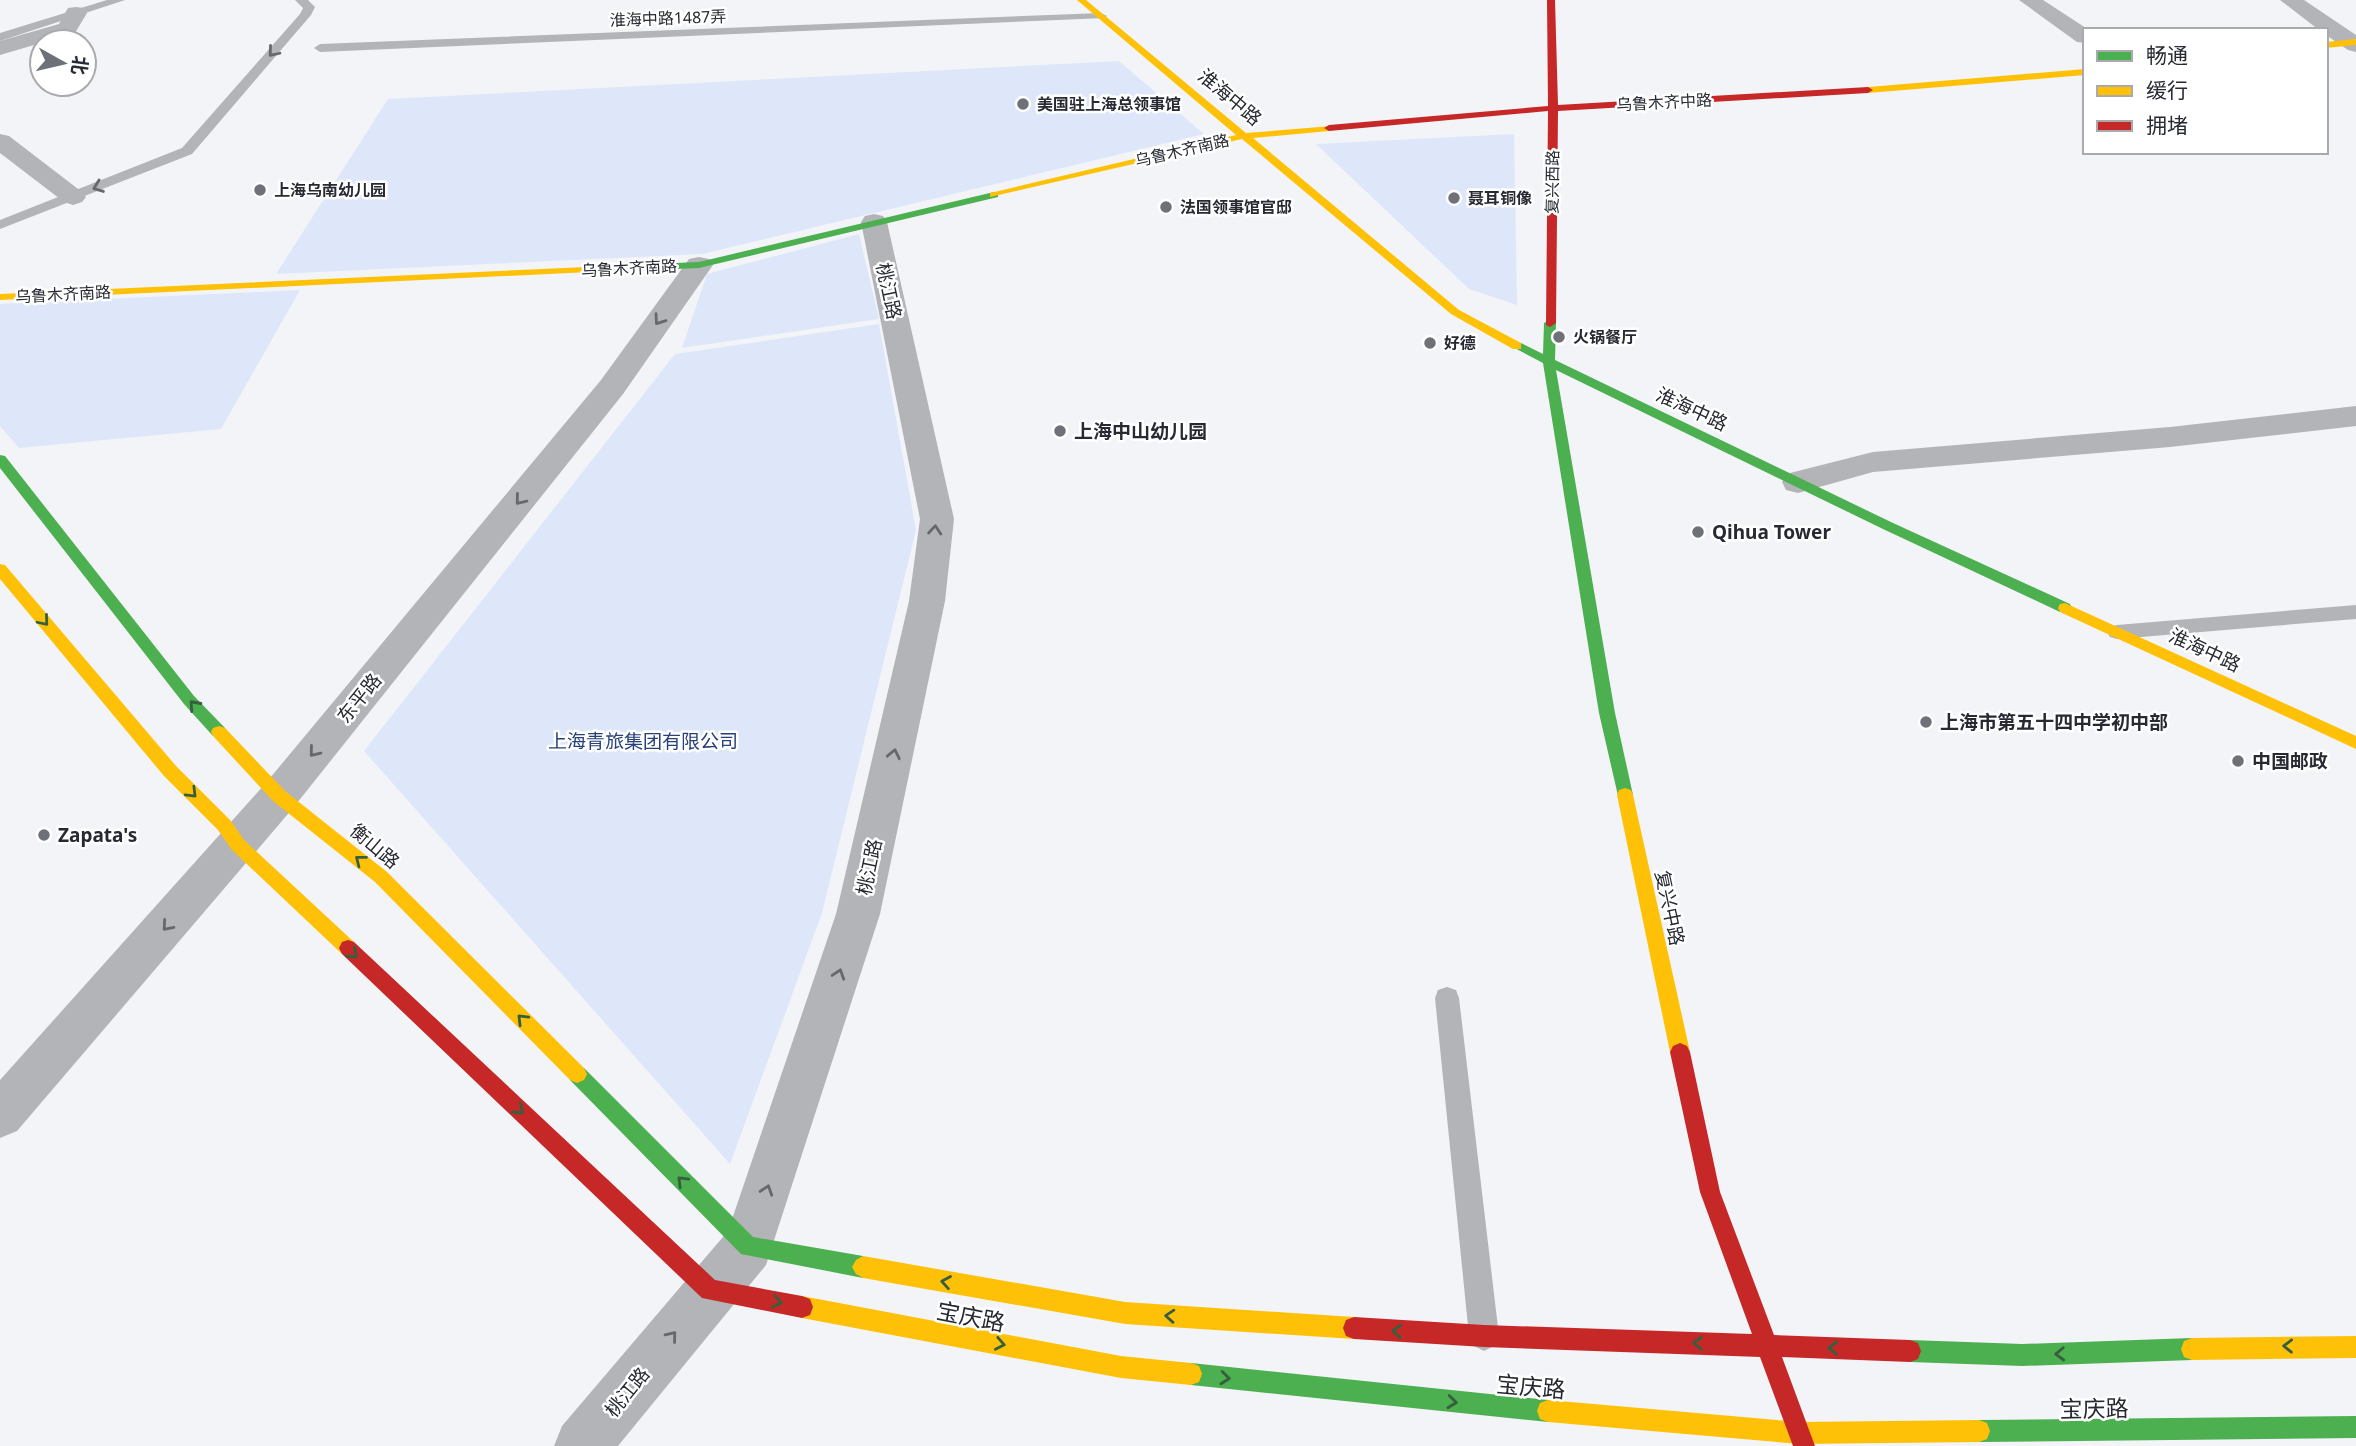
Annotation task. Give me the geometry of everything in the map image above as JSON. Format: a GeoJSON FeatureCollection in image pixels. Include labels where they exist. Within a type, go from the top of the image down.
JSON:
{"type":"FeatureCollection","features":[{"type":"Feature","properties":{"kind":"main road","name":"淮海中路"},"geometry":{"type":"LineString","coordinates":[[1081,0],[1455,312],[1549,364],[2356,743]]}},
{"type":"Feature","properties":{"kind":"main road","name":"复兴西路"},"geometry":{"type":"LineString","coordinates":[[1549,364],[1553,108],[1551,0]]}},
{"type":"Feature","properties":{"kind":"main road"},"geometry":{"type":"LineString","coordinates":[[2328,46],[2355,43]]}},
{"type":"Feature","properties":{"kind":"main road","name":"乌鲁木齐中路"},"geometry":{"type":"LineString","coordinates":[[1243,135],[1553,108],[1800,96],[2083,72]]}},
{"type":"Feature","properties":{"kind":"main road","name":"乌鲁木齐南路"},"geometry":{"type":"LineString","coordinates":[[0,296],[699,265],[1243,135]]}},
{"type":"Feature","properties":{"kind":"main road","name":"复兴中路"},"geometry":{"type":"LineString","coordinates":[[1549,364],[1607,713],[1710,1192],[1802,1440]]}},
{"type":"Feature","properties":{"kind":"main road","name":"衡山路"},"geometry":{"type":"LineString","coordinates":[[0,458],[189,700],[279,796],[382,877],[748,1247]]}},
{"type":"Feature","properties":{"kind":"main road"},"geometry":{"type":"LineString","coordinates":[[0,569],[170,771],[224,825],[238,845],[710,1290]]}},
{"type":"Feature","properties":{"kind":"main road","name":"宝庆路"},"geometry":{"type":"LineString","coordinates":[[748,1247],[1125,1313],[1484,1336],[2022,1356],[2264,1346],[2356,1347]]}},
{"type":"Feature","properties":{"kind":"main road","name":"宝庆路"},"geometry":{"type":"LineString","coordinates":[[710,1290],[1121,1367],[1802,1440],[2356,1427]]}},
{"type":"Feature","properties":{"kind":"street"},"geometry":{"type":"LineString","coordinates":[[2029,0],[2083,36]]}},
{"type":"Feature","properties":{"kind":"street"},"geometry":{"type":"LineString","coordinates":[[2290,0],[2355,43]]}},
{"type":"Feature","properties":{"kind":"street"},"geometry":{"type":"LineString","coordinates":[[0,48],[66,28],[76,13]]}},
{"type":"Feature","properties":{"kind":"street"},"geometry":{"type":"LineString","coordinates":[[0,141],[61,197]]}},
{"type":"Feature","properties":{"kind":"street","name":"桃江路"},"geometry":{"type":"LineString","coordinates":[[582,1446],[748,1247],[858,914],[927,601],[937,519],[874,222]]}},
{"type":"Feature","properties":{"kind":"street","name":"东平路"},"geometry":{"type":"LineString","coordinates":[[0,1115],[279,796],[612,387],[699,265]]}},
{"type":"Feature","properties":{"kind":"street"},"geometry":{"type":"LineString","coordinates":[[1798,482],[1873,462],[2170,437],[2356,416]]}},
{"type":"Feature","properties":{"kind":"lane"},"geometry":{"type":"LineString","coordinates":[[0,37],[119,0]]}},
{"type":"Feature","properties":{"kind":"lane"},"geometry":{"type":"LineString","coordinates":[[0,223],[61,197],[187,151],[305,15],[309,7],[301,0]]}},
{"type":"Feature","properties":{"kind":"lane","name":"淮海中路1487弄"},"geometry":{"type":"LineString","coordinates":[[320,48],[1101,16]]}},
{"type":"Feature","properties":{"kind":"lane"},"geometry":{"type":"LineString","coordinates":[[0,223],[9,211],[61,197]]}},
{"type":"Feature","properties":{"kind":"lane"},"geometry":{"type":"LineString","coordinates":[[2117,632],[2356,612]]}},
{"type":"Feature","properties":{"kind":"lane"},"geometry":{"type":"LineString","coordinates":[[1447,998],[1484,1336]]}},
{"type":"Feature","properties":{"kind":"green space"},"geometry":{"type":"Polygon","coordinates":[[[1119,61],[1204,134],[702,254],[276,274],[388,99],[1119,61]]]}},
{"type":"Feature","properties":{"kind":"green space"},"geometry":{"type":"Polygon","coordinates":[[[1514,134],[1517,305],[1469,289],[1316,144],[1514,134]]]}},
{"type":"Feature","properties":{"kind":"green space"},"geometry":{"type":"Polygon","coordinates":[[[859,234],[879,319],[682,348],[707,274],[859,234]]]}},
{"type":"Feature","properties":{"kind":"green space"},"geometry":{"type":"Polygon","coordinates":[[[300,290],[221,429],[19,448],[0,426],[0,304],[300,290]]]}},
{"type":"Feature","properties":{"kind":"green space","name":"上海青旅集团有限公司"},"geometry":{"type":"Polygon","coordinates":[[[879,324],[916,530],[822,913],[730,1164],[364,751],[675,354],[879,324]]]}},
{"type":"Feature","properties":{"kind":"traffic: fast"},"geometry":{"type":"LineString","coordinates":[[586,270],[699,265],[994,195]]}},
{"type":"Feature","properties":{"kind":"traffic: fast"},"geometry":{"type":"LineString","coordinates":[[1550,323],[1549,364],[1607,713],[1625,795]]}},
{"type":"Feature","properties":{"kind":"traffic: fast"},"geometry":{"type":"LineString","coordinates":[[1517,346],[1888,526],[2065,608]]}},
{"type":"Feature","properties":{"kind":"traffic: fast"},"geometry":{"type":"LineString","coordinates":[[0,459],[189,700],[219,732]]}},
{"type":"Feature","properties":{"kind":"traffic: fast"},"geometry":{"type":"LineString","coordinates":[[577,1074],[748,1247],[863,1267]]}},
{"type":"Feature","properties":{"kind":"traffic: fast"},"geometry":{"type":"LineString","coordinates":[[1910,1351],[2022,1355],[2192,1349]]}},
{"type":"Feature","properties":{"kind":"traffic: fast"},"geometry":{"type":"LineString","coordinates":[[1191,1374],[1548,1411]]}},
{"type":"Feature","properties":{"kind":"traffic: fast"},"geometry":{"type":"LineString","coordinates":[[1979,1431],[2356,1427]]}},
{"type":"Feature","properties":{"kind":"traffic: slow"},"geometry":{"type":"LineString","coordinates":[[1081,0],[1455,312],[1517,346]]}},
{"type":"Feature","properties":{"kind":"traffic: slow"},"geometry":{"type":"LineString","coordinates":[[2328,45],[2356,42]]}},
{"type":"Feature","properties":{"kind":"traffic: slow"},"geometry":{"type":"LineString","coordinates":[[1868,90],[2083,72]]}},
{"type":"Feature","properties":{"kind":"traffic: slow"},"geometry":{"type":"LineString","coordinates":[[994,195],[1243,136],[1329,128]]}},
{"type":"Feature","properties":{"kind":"traffic: slow"},"geometry":{"type":"LineString","coordinates":[[0,297],[586,270]]}},
{"type":"Feature","properties":{"kind":"traffic: slow"},"geometry":{"type":"LineString","coordinates":[[0,569],[170,771],[224,825],[238,845],[348,948]]}},
{"type":"Feature","properties":{"kind":"traffic: slow"},"geometry":{"type":"LineString","coordinates":[[2065,608],[2356,743]]}},
{"type":"Feature","properties":{"kind":"traffic: slow"},"geometry":{"type":"LineString","coordinates":[[219,732],[279,796],[381,877],[577,1074]]}},
{"type":"Feature","properties":{"kind":"traffic: slow"},"geometry":{"type":"LineString","coordinates":[[1625,795],[1680,1052]]}},
{"type":"Feature","properties":{"kind":"traffic: slow"},"geometry":{"type":"LineString","coordinates":[[863,1267],[1125,1313],[1354,1328]]}},
{"type":"Feature","properties":{"kind":"traffic: slow"},"geometry":{"type":"LineString","coordinates":[[802,1307],[1121,1367],[1191,1374]]}},
{"type":"Feature","properties":{"kind":"traffic: slow"},"geometry":{"type":"LineString","coordinates":[[2192,1349],[2356,1347]]}},
{"type":"Feature","properties":{"kind":"traffic: slow"},"geometry":{"type":"LineString","coordinates":[[1548,1411],[1799,1433],[1979,1431]]}},
{"type":"Feature","properties":{"kind":"traffic: jam"},"geometry":{"type":"LineString","coordinates":[[1550,323],[1553,108],[1551,0]]}},
{"type":"Feature","properties":{"kind":"traffic: jam"},"geometry":{"type":"LineString","coordinates":[[1329,128],[1553,108],[1868,90]]}},
{"type":"Feature","properties":{"kind":"traffic: jam"},"geometry":{"type":"LineString","coordinates":[[348,948],[710,1290],[802,1307]]}},
{"type":"Feature","properties":{"kind":"traffic: jam"},"geometry":{"type":"LineString","coordinates":[[1680,1052],[1710,1192],[1804,1446]]}},
{"type":"Feature","properties":{"kind":"traffic: jam"},"geometry":{"type":"LineString","coordinates":[[1354,1328],[1484,1336],[1910,1351]]}},
{"type":"Feature","properties":{"kind":"place","name":"美国驻上海总领事馆"},"geometry":{"type":"Point","coordinates":[1023,104]}},
{"type":"Feature","properties":{"kind":"place","name":"上海乌南幼儿园"},"geometry":{"type":"Point","coordinates":[260,190]}},
{"type":"Feature","properties":{"kind":"place","name":"聂耳铜像"},"geometry":{"type":"Point","coordinates":[1454,198]}},
{"type":"Feature","properties":{"kind":"place","name":"法国领事馆官邸"},"geometry":{"type":"Point","coordinates":[1166,207]}},
{"type":"Feature","properties":{"kind":"place","name":"火锅餐厅"},"geometry":{"type":"Point","coordinates":[1559,337]}},
{"type":"Feature","properties":{"kind":"place","name":"好德"},"geometry":{"type":"Point","coordinates":[1430,343]}},
{"type":"Feature","properties":{"kind":"place","name":"上海中山幼儿园"},"geometry":{"type":"Point","coordinates":[1060,431]}},
{"type":"Feature","properties":{"kind":"place","name":"Qihua Tower"},"geometry":{"type":"Point","coordinates":[1698,532]}},
{"type":"Feature","properties":{"kind":"place","name":"上海市第五十四中学初中部"},"geometry":{"type":"Point","coordinates":[1926,722]}},
{"type":"Feature","properties":{"kind":"place","name":"中国邮政"},"geometry":{"type":"Point","coordinates":[2238,761]}},
{"type":"Feature","properties":{"kind":"place","name":"Zapata's"},"geometry":{"type":"Point","coordinates":[44,835]}}]}
